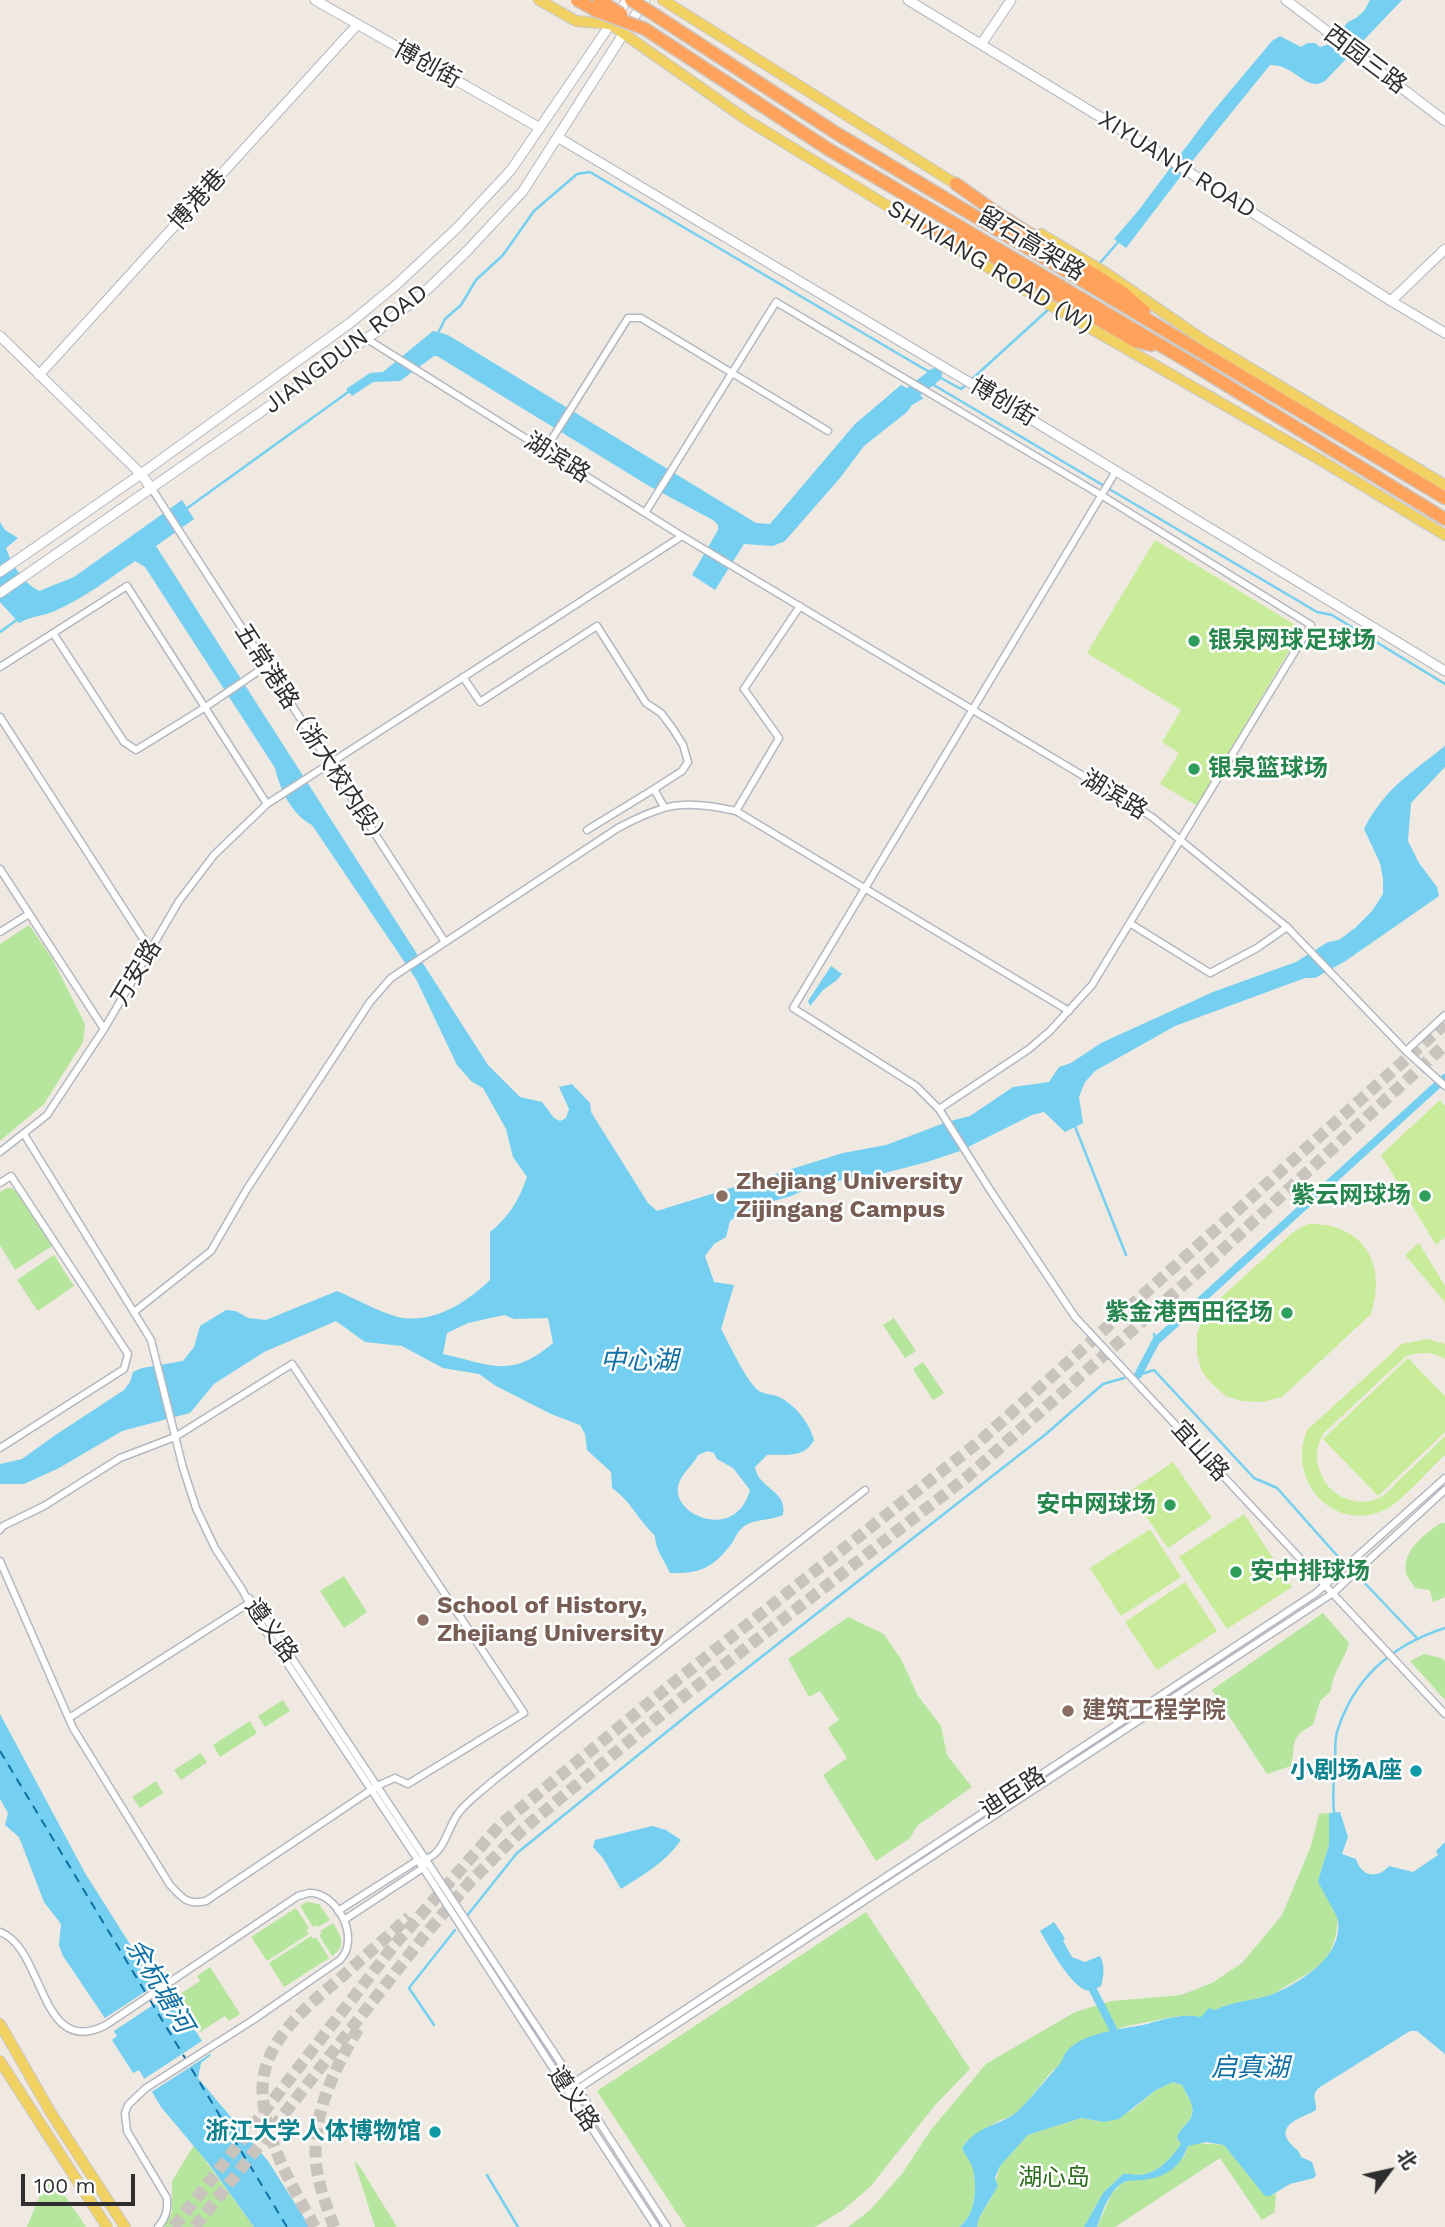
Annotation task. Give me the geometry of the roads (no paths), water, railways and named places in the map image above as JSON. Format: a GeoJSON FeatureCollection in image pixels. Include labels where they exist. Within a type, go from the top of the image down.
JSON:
{"type":"FeatureCollection","features":[{"type":"Feature","properties":{"kind":"highway"},"geometry":{"type":"LineString","coordinates":[[577,0],[597,11],[645,29]]}},
{"type":"Feature","properties":{"kind":"highway"},"geometry":{"type":"LineString","coordinates":[[585,0],[610,24]]}},
{"type":"Feature","properties":{"kind":"highway","name":"留石高架路"},"geometry":{"type":"LineString","coordinates":[[599,0],[1052,293],[1164,348],[1445,519]]}},
{"type":"Feature","properties":{"kind":"highway","name":"留石高架路"},"geometry":{"type":"LineString","coordinates":[[629,0],[836,133],[1099,279],[1178,339],[1445,499]]}},
{"type":"Feature","properties":{"kind":"highway"},"geometry":{"type":"LineString","coordinates":[[636,0],[655,15]]}},
{"type":"Feature","properties":{"kind":"highway"},"geometry":{"type":"LineString","coordinates":[[956,184],[1078,267]]}},
{"type":"Feature","properties":{"kind":"highway"},"geometry":{"type":"LineString","coordinates":[[928,230],[981,249],[1052,293]]}},
{"type":"Feature","properties":{"kind":"main road","name":"SHIXIANG ROAD (W)"},"geometry":{"type":"LineString","coordinates":[[540,0],[576,21],[610,24],[747,120],[928,230]]}},
{"type":"Feature","properties":{"kind":"main road"},"geometry":{"type":"LineString","coordinates":[[663,0],[956,184]]}},
{"type":"Feature","properties":{"kind":"main road"},"geometry":{"type":"LineString","coordinates":[[1078,267],[1445,485]]}},
{"type":"Feature","properties":{"kind":"main road","name":"SHIXIANG ROAD (W)"},"geometry":{"type":"LineString","coordinates":[[1052,293],[1445,535]]}},
{"type":"Feature","properties":{"kind":"main road"},"geometry":{"type":"LineString","coordinates":[[0,2024],[51,2113],[125,2227]]}},
{"type":"Feature","properties":{"kind":"main road"},"geometry":{"type":"LineString","coordinates":[[0,2061],[107,2227]]}},
{"type":"Feature","properties":{"kind":"street","name":"博创街"},"geometry":{"type":"LineString","coordinates":[[314,0],[540,128]]}},
{"type":"Feature","properties":{"kind":"street","name":"JIANGDUN ROAD"},"geometry":{"type":"LineString","coordinates":[[0,572],[351,323],[395,286],[457,228],[511,170],[629,0]]}},
{"type":"Feature","properties":{"kind":"street","name":"JIANGDUN ROAD"},"geometry":{"type":"LineString","coordinates":[[0,593],[367,339],[430,287],[523,191],[645,0]]}},
{"type":"Feature","properties":{"kind":"street","name":"XIYUANYI ROAD"},"geometry":{"type":"LineString","coordinates":[[908,0],[982,43],[1391,301],[1445,332]]}},
{"type":"Feature","properties":{"kind":"street"},"geometry":{"type":"LineString","coordinates":[[982,43],[1012,0]]}},
{"type":"Feature","properties":{"kind":"street","name":"西园三路"},"geometry":{"type":"LineString","coordinates":[[1286,0],[1445,121]]}},
{"type":"Feature","properties":{"kind":"street","name":"博港巷"},"geometry":{"type":"LineString","coordinates":[[39,375],[357,25]]}},
{"type":"Feature","properties":{"kind":"street","name":"博创街"},"geometry":{"type":"LineString","coordinates":[[559,138],[960,376],[1445,671]]}},
{"type":"Feature","properties":{"kind":"street"},"geometry":{"type":"LineString","coordinates":[[1391,301],[1445,249]]}},
{"type":"Feature","properties":{"kind":"street"},"geometry":{"type":"LineString","coordinates":[[645,513],[776,302],[1102,492],[1311,625],[1092,985],[1069,1011],[1028,1049],[941,1112]]}},
{"type":"Feature","properties":{"kind":"street"},"geometry":{"type":"LineString","coordinates":[[547,448],[628,318],[641,318],[828,431]]}},
{"type":"Feature","properties":{"kind":"street"},"geometry":{"type":"LineString","coordinates":[[0,336],[141,474],[152,489]]}},
{"type":"Feature","properties":{"kind":"street","name":"湖滨路"},"geometry":{"type":"LineString","coordinates":[[367,339],[547,448],[682,536],[1152,817],[1287,927],[1406,1051],[1445,1086]]}},
{"type":"Feature","properties":{"kind":"street"},"geometry":{"type":"LineString","coordinates":[[864,887],[1115,472]]}},
{"type":"Feature","properties":{"kind":"street","name":"五常港路（浙大校内段）"},"geometry":{"type":"LineString","coordinates":[[152,489],[445,942]]}},
{"type":"Feature","properties":{"kind":"street"},"geometry":{"type":"LineString","coordinates":[[587,830],[682,771],[688,762],[683,745],[661,713],[646,703],[597,626],[480,702],[463,677],[682,536]]}},
{"type":"Feature","properties":{"kind":"street"},"geometry":{"type":"LineString","coordinates":[[0,667],[127,586],[267,804]]}},
{"type":"Feature","properties":{"kind":"street"},"geometry":{"type":"LineString","coordinates":[[736,811],[779,738],[744,689],[800,606]]}},
{"type":"Feature","properties":{"kind":"street"},"geometry":{"type":"LineString","coordinates":[[53,633],[124,742],[136,750],[266,666]]}},
{"type":"Feature","properties":{"kind":"street","name":"万安路"},"geometry":{"type":"LineString","coordinates":[[0,1152],[47,1115],[104,1029],[179,901],[214,855],[267,804],[463,677]]}},
{"type":"Feature","properties":{"kind":"street"},"geometry":{"type":"LineString","coordinates":[[0,717],[151,951]]}},
{"type":"Feature","properties":{"kind":"street"},"geometry":{"type":"LineString","coordinates":[[654,789],[663,807]]}},
{"type":"Feature","properties":{"kind":"street"},"geometry":{"type":"LineString","coordinates":[[134,1312],[211,1251],[247,1189],[370,1002],[399,972],[618,828],[663,807],[699,803],[736,811],[1069,1011]]}},
{"type":"Feature","properties":{"kind":"street"},"geometry":{"type":"LineString","coordinates":[[0,869],[104,1029]]}},
{"type":"Feature","properties":{"kind":"street","name":"宜山路"},"geometry":{"type":"LineString","coordinates":[[864,887],[793,1008],[916,1087],[941,1112],[1075,1317],[1445,1714]]}},
{"type":"Feature","properties":{"kind":"street"},"geometry":{"type":"LineString","coordinates":[[0,932],[29,914]]}},
{"type":"Feature","properties":{"kind":"street"},"geometry":{"type":"LineString","coordinates":[[1131,923],[1210,973],[1287,927]]}},
{"type":"Feature","properties":{"kind":"street"},"geometry":{"type":"LineString","coordinates":[[1406,1051],[1445,1015]]}},
{"type":"Feature","properties":{"kind":"street"},"geometry":{"type":"LineString","coordinates":[[24,1134],[151,1340],[172,1427],[196,1508],[215,1548],[243,1591]]}},
{"type":"Feature","properties":{"kind":"street"},"geometry":{"type":"LineString","coordinates":[[0,1183],[11,1176],[128,1354],[124,1369],[0,1448]]}},
{"type":"Feature","properties":{"kind":"street"},"geometry":{"type":"LineString","coordinates":[[0,1530],[120,1458],[175,1437],[292,1364],[524,1713],[408,1784],[395,1778],[374,1788],[206,1901],[193,1904],[182,1898],[170,1885],[69,1718],[0,1561]]}},
{"type":"Feature","properties":{"kind":"street","name":"迪臣路"},"geometry":{"type":"LineString","coordinates":[[568,2091],[1326,1586],[1445,1478]]}},
{"type":"Feature","properties":{"kind":"street"},"geometry":{"type":"LineString","coordinates":[[338,1910],[442,1846],[458,1812],[493,1781],[865,1490]]}},
{"type":"Feature","properties":{"kind":"street","name":"迪臣路"},"geometry":{"type":"LineString","coordinates":[[576,2085],[1333,1593],[1445,1490]]}},
{"type":"Feature","properties":{"kind":"street","name":"遵义路"},"geometry":{"type":"LineString","coordinates":[[243,1591],[248,1603],[374,1788]]}},
{"type":"Feature","properties":{"kind":"street","name":"遵义路"},"geometry":{"type":"LineString","coordinates":[[243,1591],[260,1611],[421,1860],[576,2085],[667,2227]]}},
{"type":"Feature","properties":{"kind":"street"},"geometry":{"type":"LineString","coordinates":[[69,1718],[248,1603]]}},
{"type":"Feature","properties":{"kind":"street","name":"遵义路"},"geometry":{"type":"LineString","coordinates":[[421,1860],[423,1868],[656,2227]]}},
{"type":"Feature","properties":{"kind":"street"},"geometry":{"type":"LineString","coordinates":[[344,1920],[423,1868]]}},
{"type":"Feature","properties":{"kind":"street"},"geometry":{"type":"LineString","coordinates":[[0,1932],[6,1934],[18,1947],[57,2019],[62,2025],[78,2032],[97,2030],[106,2025],[298,1896],[310,1893],[320,1895],[338,1910],[344,1920],[350,1934],[350,1945],[340,1960],[135,2096],[125,2113],[127,2131],[167,2198],[168,2210],[158,2227]]}},
{"type":"Feature","properties":{"kind":"street"},"geometry":{"type":"LineString","coordinates":[[620,2172],[628,2167]]}},
{"type":"Feature","properties":{"kind":"water"},"geometry":{"type":"Polygon","coordinates":[[[1370,0],[1402,0],[1325,81],[1312,83],[1279,66],[1270,65],[1126,248],[1114,239],[1210,115],[1272,41],[1280,36],[1301,47],[1307,43],[1315,43],[1320,47],[1330,44],[1348,22],[1364,11],[1370,0]]]}},
{"type":"Feature","properties":{"kind":"water"},"geometry":{"type":"Polygon","coordinates":[[[433,331],[448,335],[756,523],[770,524],[855,424],[901,385],[924,398],[864,446],[785,541],[773,546],[744,544],[715,590],[692,575],[718,530],[718,525],[713,520],[649,486],[437,356],[400,381],[373,382],[352,396],[346,389],[370,373],[383,372],[433,331]]]}},
{"type":"Feature","properties":{"kind":"water","name":"中心湖"},"geometry":{"type":"Polygon","coordinates":[[[182,500],[194,519],[156,546],[488,1065],[520,1097],[542,1102],[554,1118],[560,1121],[566,1118],[569,1109],[559,1087],[572,1084],[590,1103],[591,1112],[648,1203],[657,1211],[843,1153],[886,1145],[970,1116],[1013,1087],[1049,1082],[1059,1067],[1071,1063],[1101,1043],[1213,992],[1296,962],[1328,942],[1339,940],[1372,911],[1383,894],[1380,863],[1364,829],[1390,792],[1445,746],[1445,767],[1411,803],[1408,841],[1419,863],[1437,887],[1439,896],[1344,962],[1315,978],[1305,978],[1175,1026],[1095,1071],[1085,1082],[1079,1097],[1083,1123],[1065,1132],[1044,1112],[1032,1115],[960,1151],[881,1174],[818,1184],[763,1204],[754,1211],[743,1211],[730,1221],[726,1237],[714,1244],[705,1256],[714,1282],[734,1285],[721,1329],[754,1387],[781,1398],[792,1406],[806,1422],[814,1440],[799,1453],[767,1455],[755,1467],[761,1480],[781,1500],[783,1515],[745,1525],[719,1558],[706,1567],[690,1572],[670,1573],[655,1536],[624,1498],[612,1488],[611,1472],[587,1450],[585,1434],[580,1425],[551,1414],[496,1386],[479,1374],[443,1368],[402,1346],[365,1342],[336,1321],[264,1352],[214,1384],[190,1413],[122,1431],[59,1468],[24,1484],[0,1484],[0,1464],[22,1459],[124,1390],[133,1372],[183,1361],[194,1347],[200,1326],[226,1310],[236,1311],[248,1318],[266,1320],[337,1291],[396,1317],[428,1317],[451,1309],[490,1280],[490,1232],[513,1207],[527,1177],[513,1157],[506,1129],[483,1088],[472,1082],[457,1065],[416,979],[312,825],[298,815],[288,801],[275,768],[145,567],[135,561],[66,606],[19,623],[0,602],[0,522],[5,530],[18,538],[6,548],[19,572],[33,588],[39,591],[74,577],[182,500]],[[504,1315],[468,1323],[447,1333],[443,1354],[488,1365],[513,1365],[538,1354],[553,1343],[548,1318],[514,1319],[504,1315]],[[708,1451],[698,1455],[681,1478],[679,1498],[685,1507],[695,1514],[720,1520],[732,1516],[743,1506],[750,1490],[733,1468],[708,1451]]]}},
{"type":"Feature","properties":{"kind":"water"},"geometry":{"type":"Polygon","coordinates":[[[831,966],[842,974],[823,990],[810,1006],[808,1001],[831,966]]]}},
{"type":"Feature","properties":{"kind":"water","name":"余杭塘河"},"geometry":{"type":"Polygon","coordinates":[[[0,1714],[85,1873],[152,1979],[162,1979],[211,2055],[201,2063],[198,2078],[268,2161],[310,2227],[254,2227],[208,2163],[161,2107],[139,2070],[133,2073],[112,2040],[117,2036],[63,1956],[59,1945],[61,1924],[44,1902],[19,1837],[5,1825],[8,1813],[0,1799],[0,1714]]]}},
{"type":"Feature","properties":{"kind":"water","name":"启真湖"},"geometry":{"type":"Polygon","coordinates":[[[1340,1812],[1348,1837],[1342,1854],[1356,1859],[1358,1865],[1370,1874],[1379,1873],[1389,1866],[1413,1872],[1438,1855],[1436,1851],[1445,1842],[1445,2054],[1417,2031],[1410,2031],[1320,2087],[1315,2095],[1316,2110],[1293,2122],[1286,2131],[1286,2137],[1301,2157],[1312,2162],[1316,2175],[1314,2178],[1290,2184],[1270,2196],[1265,2196],[1224,2145],[1206,2142],[1188,2146],[1181,2160],[1165,2174],[1121,2184],[1109,2198],[1097,2227],[1084,2227],[1103,2193],[1123,2174],[1140,2175],[1159,2168],[1181,2144],[1177,2138],[1191,2118],[1193,2109],[1182,2085],[1173,2082],[1156,2090],[1119,2119],[1104,2122],[1081,2118],[1028,2135],[1000,2166],[995,2178],[998,2186],[979,2218],[977,2227],[959,2227],[969,2216],[975,2192],[973,2169],[962,2148],[975,2134],[1019,2110],[1074,2045],[1102,2033],[1179,2016],[1201,2017],[1209,2008],[1215,2010],[1273,1994],[1296,1983],[1327,1957],[1338,1933],[1338,1920],[1318,1881],[1329,1845],[1329,1813],[1340,1812]]]}},
{"type":"Feature","properties":{"kind":"water"},"geometry":{"type":"Polygon","coordinates":[[[652,1826],[666,1830],[681,1840],[661,1861],[621,1889],[603,1858],[593,1847],[595,1840],[652,1826]]]}},
{"type":"Feature","properties":{"kind":"water"},"geometry":{"type":"Polygon","coordinates":[[[1054,1922],[1065,1938],[1063,1941],[1072,1957],[1085,1962],[1100,1956],[1104,1971],[1101,1986],[1085,1990],[1066,1972],[1040,1931],[1054,1922]]]}},
{"type":"Feature","properties":{"kind":"waterway"},"geometry":{"type":"LineString","coordinates":[[438,333],[445,319],[461,305],[476,280],[503,255],[534,211],[577,174],[590,172],[919,366],[961,389],[967,384]]}},
{"type":"Feature","properties":{"kind":"waterway"},"geometry":{"type":"LineString","coordinates":[[1099,264],[1120,240]]}},
{"type":"Feature","properties":{"kind":"waterway"},"geometry":{"type":"LineString","coordinates":[[972,379],[1050,308]]}},
{"type":"Feature","properties":{"kind":"waterway"},"geometry":{"type":"LineString","coordinates":[[898,404],[935,375]]}},
{"type":"Feature","properties":{"kind":"waterway"},"geometry":{"type":"LineString","coordinates":[[927,381],[1317,612],[1332,615],[1445,684]]}},
{"type":"Feature","properties":{"kind":"waterway"},"geometry":{"type":"LineString","coordinates":[[186,509],[351,390]]}},
{"type":"Feature","properties":{"kind":"waterway"},"geometry":{"type":"LineString","coordinates":[[0,632],[18,619]]}},
{"type":"Feature","properties":{"kind":"waterway"},"geometry":{"type":"LineString","coordinates":[[1138,1375],[1156,1341],[1445,1078]]}},
{"type":"Feature","properties":{"kind":"waterway"},"geometry":{"type":"LineString","coordinates":[[1074,1124],[1126,1255]]}},
{"type":"Feature","properties":{"kind":"waterway"},"geometry":{"type":"LineString","coordinates":[[1154,1334],[1156,1341]]}},
{"type":"Feature","properties":{"kind":"waterway"},"geometry":{"type":"LineString","coordinates":[[1138,1375],[1154,1370],[1254,1478],[1277,1488],[1341,1560]]}},
{"type":"Feature","properties":{"kind":"waterway"},"geometry":{"type":"LineString","coordinates":[[466,1917],[517,1853],[700,1705],[1046,1434],[1103,1384],[1124,1378]]}},
{"type":"Feature","properties":{"kind":"waterway"},"geometry":{"type":"LineString","coordinates":[[1358,1576],[1416,1637]]}},
{"type":"Feature","properties":{"kind":"waterway"},"geometry":{"type":"LineString","coordinates":[[1334,1812],[1336,1736],[1344,1712],[1354,1695],[1377,1666],[1392,1654],[1445,1628]]}},
{"type":"Feature","properties":{"kind":"waterway"},"geometry":{"type":"LineString","coordinates":[[434,2025],[409,1988],[455,1930]]}},
{"type":"Feature","properties":{"kind":"waterway"},"geometry":{"type":"LineString","coordinates":[[1093,1990],[1113,2029]]}},
{"type":"Feature","properties":{"kind":"waterway"},"geometry":{"type":"LineString","coordinates":[[487,2175],[518,2227]]}},
{"type":"Feature","properties":{"kind":"tunnel"},"geometry":{"type":"LineString","coordinates":[[174,2227],[395,1944],[500,1825],[672,1684],[980,1441],[1445,1024]]}},
{"type":"Feature","properties":{"kind":"tunnel"},"geometry":{"type":"LineString","coordinates":[[195,2227],[424,1936],[470,1882],[522,1830],[680,1699],[967,1477],[1218,1254],[1445,1045]]}},
{"type":"Feature","properties":{"kind":"tunnel"},"geometry":{"type":"LineString","coordinates":[[315,2227],[282,2165],[265,2116],[263,2079],[268,2060],[288,2027],[301,2013],[409,1917]]}},
{"type":"Feature","properties":{"kind":"tunnel"},"geometry":{"type":"LineString","coordinates":[[334,2227],[317,2171],[318,2127],[326,2093],[358,2029]]}},
{"type":"Feature","properties":{"kind":"place","name":"银泉网球足球场"},"geometry":{"type":"Point","coordinates":[1194,641]}},
{"type":"Feature","properties":{"kind":"place","name":"银泉篮球场"},"geometry":{"type":"Point","coordinates":[1194,769]}},
{"type":"Feature","properties":{"kind":"place","name":"Zhejiang University Zijingang Campus"},"geometry":{"type":"Point","coordinates":[722,1196]}},
{"type":"Feature","properties":{"kind":"place","name":"紫云网球场"},"geometry":{"type":"Point","coordinates":[1425,1196]}},
{"type":"Feature","properties":{"kind":"place","name":"紫金港西田径场"},"geometry":{"type":"Point","coordinates":[1287,1313]}},
{"type":"Feature","properties":{"kind":"place","name":"安中网球场"},"geometry":{"type":"Point","coordinates":[1170,1505]}},
{"type":"Feature","properties":{"kind":"place","name":"安中排球场"},"geometry":{"type":"Point","coordinates":[1236,1572]}},
{"type":"Feature","properties":{"kind":"place","name":"School of History, Zhejiang University"},"geometry":{"type":"Point","coordinates":[423,1620]}},
{"type":"Feature","properties":{"kind":"place","name":"建筑工程学院"},"geometry":{"type":"Point","coordinates":[1068,1711]}},
{"type":"Feature","properties":{"kind":"place","name":"小剧场A座"},"geometry":{"type":"Point","coordinates":[1416,1771]}},
{"type":"Feature","properties":{"kind":"place","name":"浙江大学人体博物馆"},"geometry":{"type":"Point","coordinates":[435,2132]}},
{"type":"Feature","properties":{"kind":"park label","name":"湖心岛"},"geometry":{"type":"Point","coordinates":[1054,2178]}}]}
